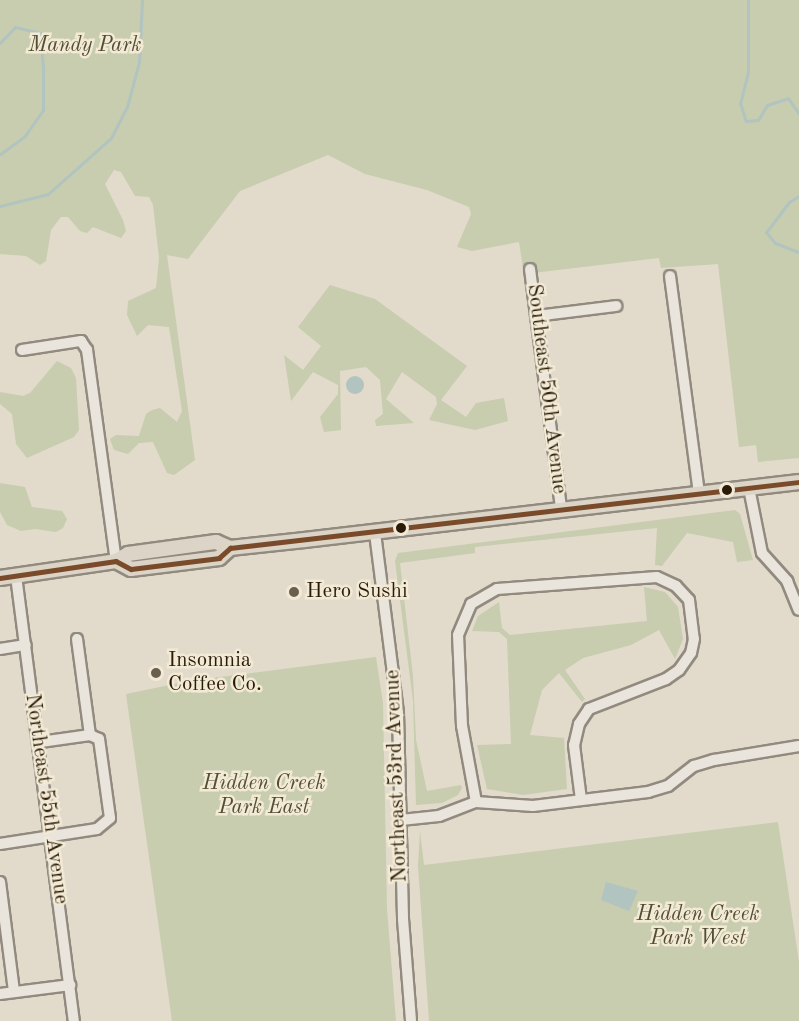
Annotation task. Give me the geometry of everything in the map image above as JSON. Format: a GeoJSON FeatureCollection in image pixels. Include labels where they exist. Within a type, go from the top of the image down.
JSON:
{"type":"FeatureCollection","features":[{"type":"Feature","properties":{"kind":"main road"},"geometry":{"type":"LineString","coordinates":[[0,578],[116,561],[131,569],[219,558],[230,548],[375,533],[799,482]]}},
{"type":"Feature","properties":{"kind":"street","name":"Southeast 50th Avenue"},"geometry":{"type":"LineString","coordinates":[[530,269],[561,509]]}},
{"type":"Feature","properties":{"kind":"street"},"geometry":{"type":"LineString","coordinates":[[670,276],[699,494]]}},
{"type":"Feature","properties":{"kind":"street"},"geometry":{"type":"LineString","coordinates":[[536,316],[616,306]]}},
{"type":"Feature","properties":{"kind":"street"},"geometry":{"type":"LineString","coordinates":[[22,350],[81,340],[91,369],[116,561]]}},
{"type":"Feature","properties":{"kind":"street"},"geometry":{"type":"LineString","coordinates":[[749,488],[762,553],[787,581],[799,610]]}},
{"type":"Feature","properties":{"kind":"street","name":"Northeast 53rd Avenue"},"geometry":{"type":"LineString","coordinates":[[375,533],[396,694],[411,1021]]}},
{"type":"Feature","properties":{"kind":"street","name":"Northeast 55th Avenue"},"geometry":{"type":"LineString","coordinates":[[16,576],[40,742],[74,1021]]}},
{"type":"Feature","properties":{"kind":"street"},"geometry":{"type":"LineString","coordinates":[[476,802],[462,726],[458,635],[471,604],[497,589],[657,577],[676,586],[688,600],[694,639],[691,653],[679,670],[666,679],[589,709],[579,724],[574,745],[581,800]]}},
{"type":"Feature","properties":{"kind":"street"},"geometry":{"type":"LineString","coordinates":[[77,639],[90,735]]}},
{"type":"Feature","properties":{"kind":"street"},"geometry":{"type":"LineString","coordinates":[[0,649],[26,645]]}},
{"type":"Feature","properties":{"kind":"street"},"geometry":{"type":"LineString","coordinates":[[0,844],[103,827],[110,818],[102,748],[99,740],[90,735],[40,742]]}},
{"type":"Feature","properties":{"kind":"street"},"geometry":{"type":"LineString","coordinates":[[400,820],[439,816],[476,802],[533,806],[648,792],[668,786],[694,766],[714,760],[799,746]]}},
{"type":"Feature","properties":{"kind":"street"},"geometry":{"type":"LineString","coordinates":[[0,882],[14,992]]}},
{"type":"Feature","properties":{"kind":"street"},"geometry":{"type":"LineString","coordinates":[[0,994],[70,985]]}},
{"type":"Feature","properties":{"kind":"green space","name":"Mandy Park"},"geometry":{"type":"Polygon","coordinates":[[[0,0],[799,0],[799,458],[758,462],[756,445],[739,447],[718,264],[661,268],[659,258],[524,274],[519,242],[472,251],[457,247],[471,214],[469,207],[427,190],[365,174],[328,155],[240,191],[188,259],[167,255],[195,460],[174,475],[167,473],[153,442],[139,443],[128,454],[114,450],[110,439],[116,435],[139,436],[146,414],[152,410],[160,408],[177,422],[182,411],[169,327],[148,325],[137,336],[127,315],[128,301],[156,288],[159,258],[153,205],[149,197],[135,196],[121,172],[114,170],[105,184],[123,220],[126,231],[121,238],[93,227],[87,233],[80,231],[68,217],[61,217],[51,230],[46,261],[40,265],[26,256],[0,254],[0,0]]]}},
{"type":"Feature","properties":{"kind":"green space"},"geometry":{"type":"Polygon","coordinates":[[[330,285],[375,299],[467,366],[441,400],[466,417],[476,403],[504,398],[508,421],[475,430],[429,420],[437,404],[436,397],[402,372],[386,399],[414,423],[376,426],[375,420],[383,414],[380,380],[366,367],[340,371],[341,430],[324,432],[320,417],[338,394],[338,385],[313,372],[291,401],[284,355],[303,370],[321,346],[298,327],[330,285]]]}},
{"type":"Feature","properties":{"kind":"green space"},"geometry":{"type":"Polygon","coordinates":[[[57,361],[71,368],[76,378],[79,430],[74,437],[27,458],[16,444],[12,414],[0,404],[0,392],[23,396],[30,393],[57,361]]]}},
{"type":"Feature","properties":{"kind":"green space"},"geometry":{"type":"Polygon","coordinates":[[[0,483],[25,487],[32,507],[62,511],[67,519],[63,528],[56,532],[35,529],[21,531],[7,525],[0,512],[0,483]]]}},
{"type":"Feature","properties":{"kind":"green space"},"geometry":{"type":"Polygon","coordinates":[[[735,510],[740,514],[753,560],[737,562],[733,542],[687,533],[662,566],[655,565],[657,528],[475,547],[475,553],[400,563],[413,676],[416,740],[427,791],[461,785],[462,788],[458,795],[442,803],[416,805],[413,701],[395,561],[398,553],[735,510]]]}},
{"type":"Feature","properties":{"kind":"green space"},"geometry":{"type":"Polygon","coordinates":[[[644,587],[665,592],[678,607],[683,639],[675,659],[659,630],[631,645],[583,658],[565,670],[585,699],[582,702],[559,673],[542,690],[530,735],[564,738],[567,789],[523,795],[487,789],[477,745],[511,744],[507,639],[499,632],[472,631],[478,616],[499,602],[502,628],[510,635],[647,621],[644,587]]]}},
{"type":"Feature","properties":{"kind":"green space","name":"Hidden Creek Park East"},"geometry":{"type":"Polygon","coordinates":[[[376,657],[383,703],[387,909],[396,1021],[172,1021],[126,694],[189,681],[376,657]]]}},
{"type":"Feature","properties":{"kind":"green space","name":"Hidden Creek Park West"},"geometry":{"type":"Polygon","coordinates":[[[778,822],[799,962],[799,1021],[429,1021],[418,866],[420,831],[424,865],[778,822]]]}},
{"type":"Feature","properties":{"kind":"shaded area"},"geometry":{"type":"Polygon","coordinates":[[[355,376],[361,379],[364,385],[361,391],[355,394],[349,391],[346,385],[349,379],[355,376]]]}},
{"type":"Feature","properties":{"kind":"shaded area"},"geometry":{"type":"Polygon","coordinates":[[[606,882],[638,891],[629,911],[601,900],[606,882]]]}},
{"type":"Feature","properties":{"kind":"waterway"},"geometry":{"type":"LineString","coordinates":[[0,206],[48,194],[111,138],[127,107],[139,62],[142,0]]}},
{"type":"Feature","properties":{"kind":"waterway"},"geometry":{"type":"LineString","coordinates":[[748,0],[748,72],[740,103],[746,121],[758,120],[767,105],[788,98],[799,114]]}},
{"type":"Feature","properties":{"kind":"waterway"},"geometry":{"type":"LineString","coordinates":[[0,43],[15,27],[40,33],[43,70],[43,110],[25,136],[0,154]]}},
{"type":"Feature","properties":{"kind":"waterway"},"geometry":{"type":"LineString","coordinates":[[799,196],[789,202],[766,232],[775,243],[799,252]]}},
{"type":"Feature","properties":{"kind":"transit line"},"geometry":{"type":"LineString","coordinates":[[0,578],[116,561],[131,569],[219,558],[230,548],[799,482]]}},
{"type":"Feature","properties":{"kind":"place","name":"Hero Sushi"},"geometry":{"type":"Point","coordinates":[294,592]}},
{"type":"Feature","properties":{"kind":"place","name":"Insomnia Coffee Co."},"geometry":{"type":"Point","coordinates":[156,673]}}]}
